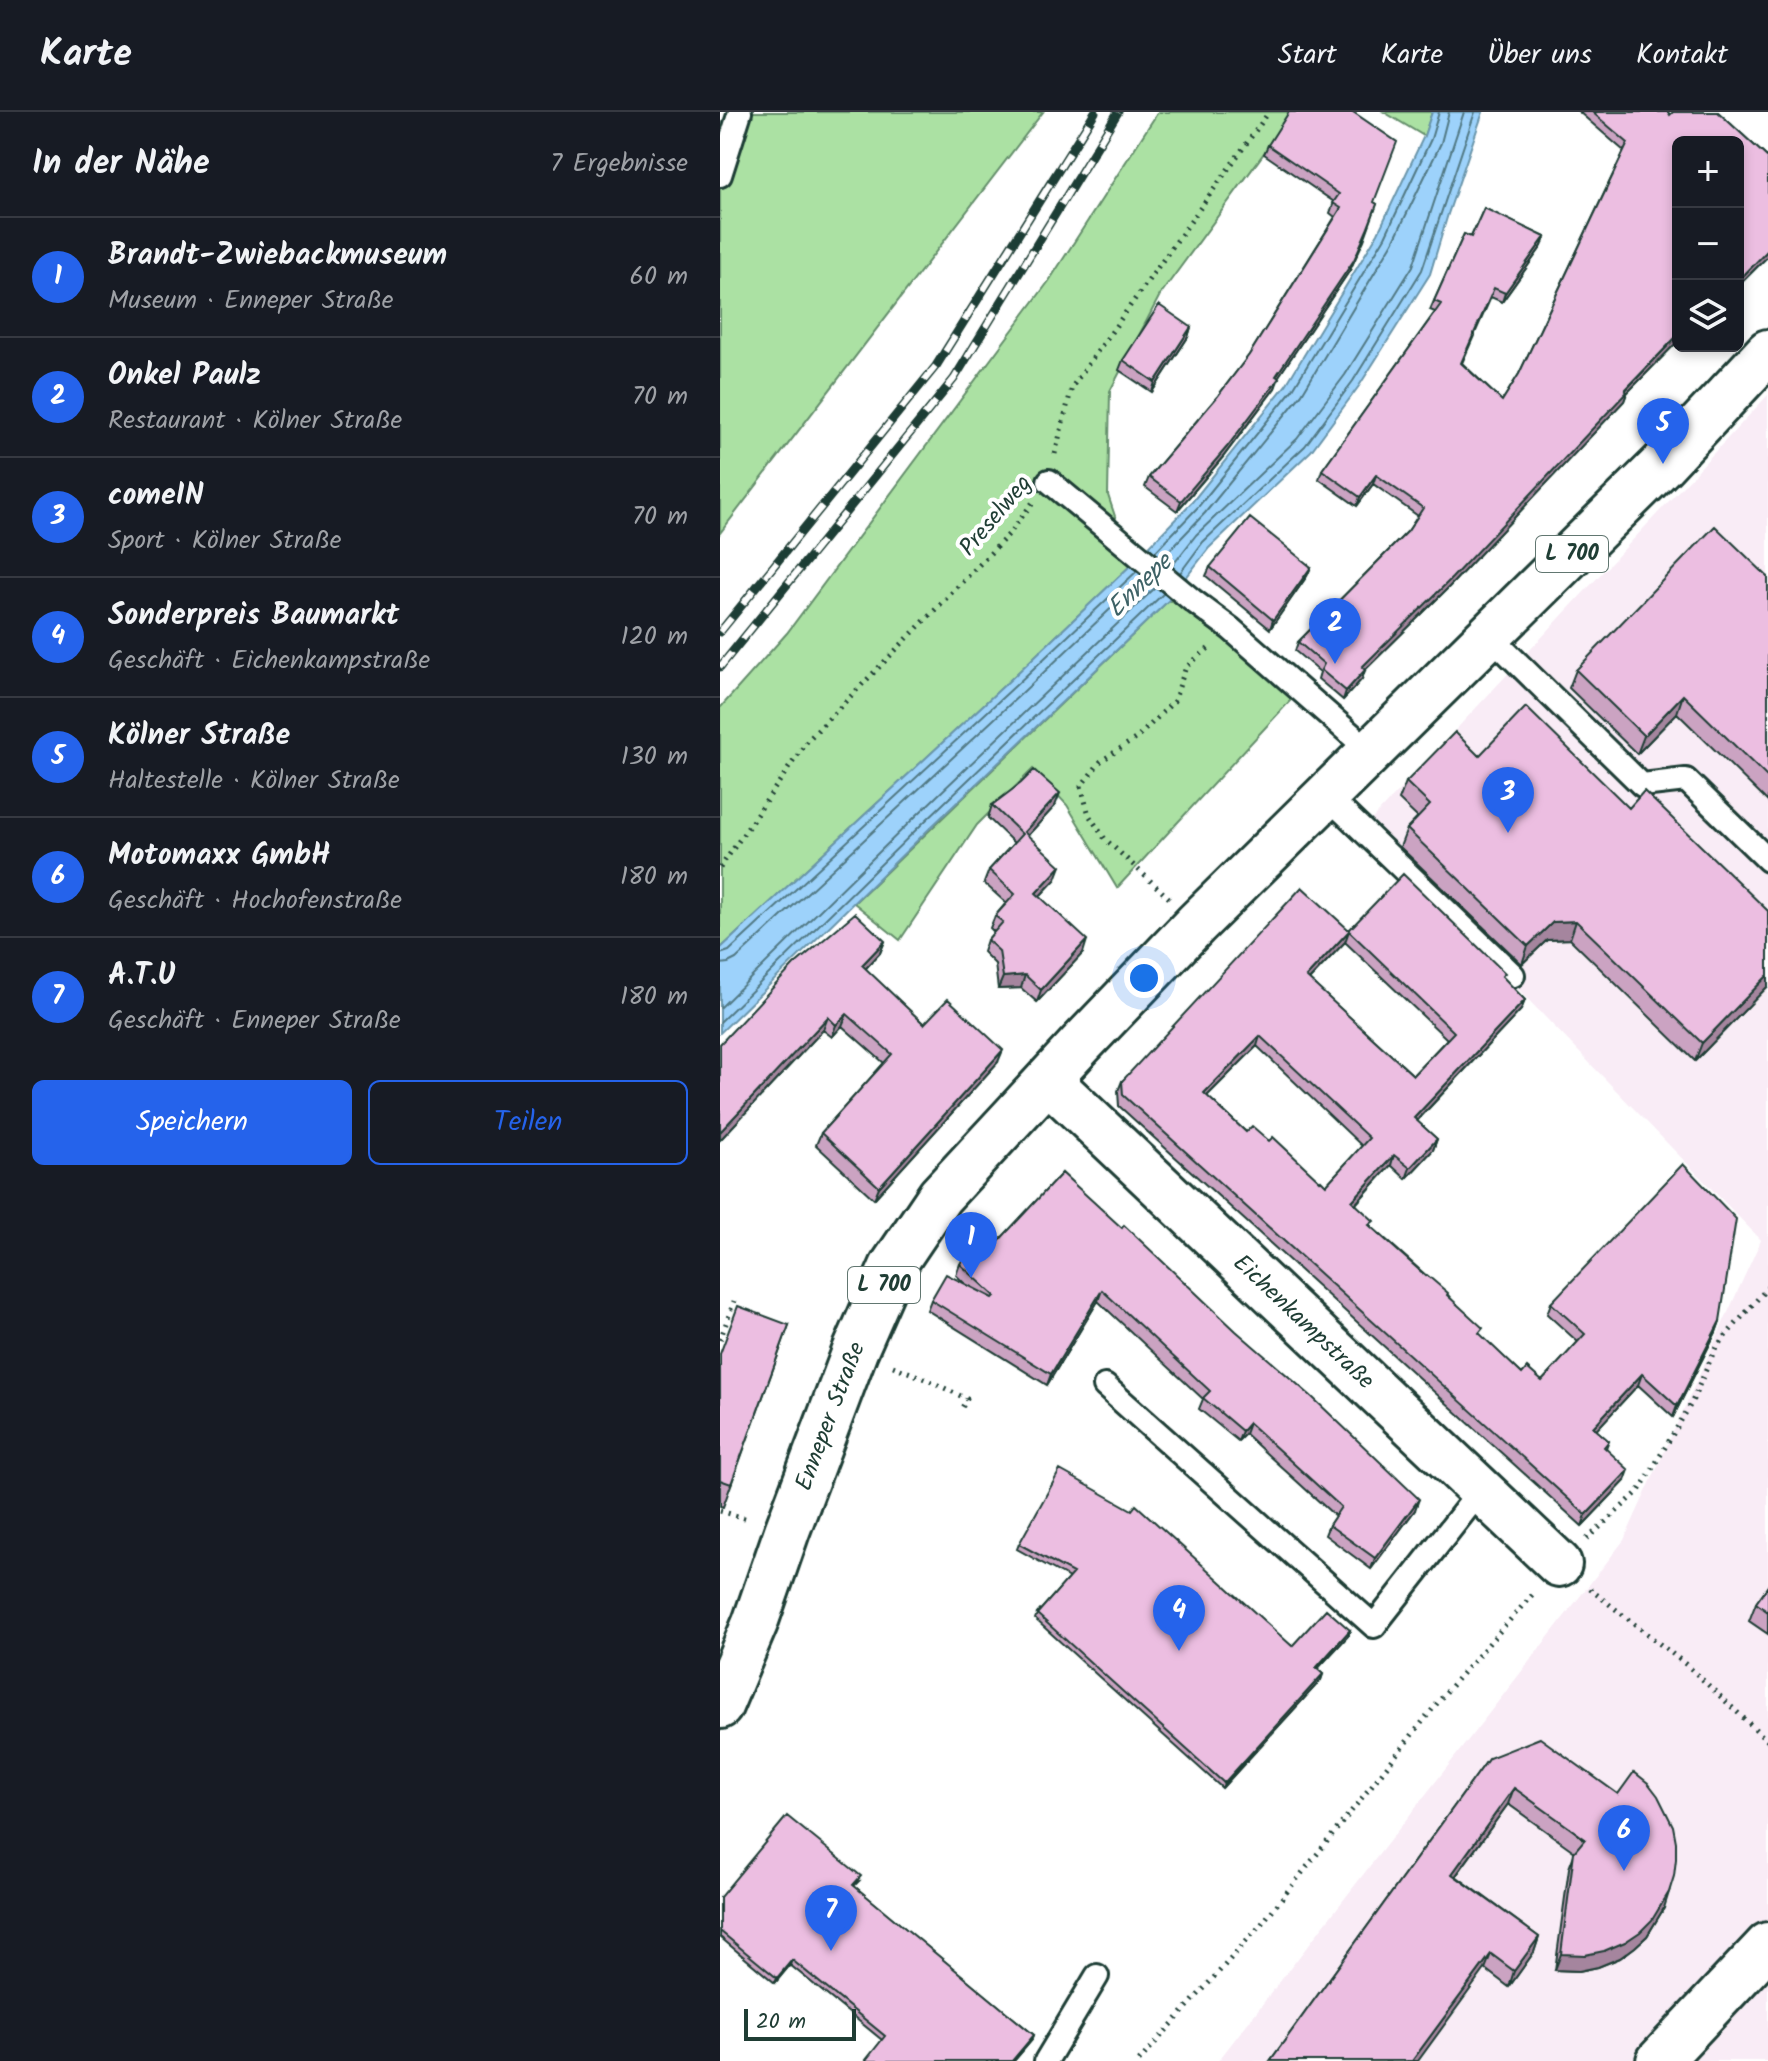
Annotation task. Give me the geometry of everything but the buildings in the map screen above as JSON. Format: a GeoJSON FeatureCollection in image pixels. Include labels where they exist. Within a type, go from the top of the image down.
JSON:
{"type":"FeatureCollection","features":[{"type":"Feature","properties":{"kind":"main road","name":"L 700"},"geometry":{"type":"LineString","coordinates":[[1048,1080],[1196,924],[1663,464],[1768,352]]}},
{"type":"Feature","properties":{"kind":"main road","name":"Eichenkampstraße"},"geometry":{"type":"LineString","coordinates":[[1048,1080],[1559,1564]]}},
{"type":"Feature","properties":{"kind":"main road","name":"Enneper Straße"},"geometry":{"type":"LineString","coordinates":[[720,1706],[755,1623],[855,1351],[892,1267],[940,1196],[1048,1080]]}},
{"type":"Feature","properties":{"kind":"main road"},"geometry":{"type":"LineString","coordinates":[[1659,2061],[1768,1945]]}},
{"type":"Feature","properties":{"kind":"lane"},"geometry":{"type":"LineString","coordinates":[[720,175],[740,112]]}},
{"type":"Feature","properties":{"kind":"lane"},"geometry":{"type":"LineString","coordinates":[[1049,481],[1231,629],[1371,752]]}},
{"type":"Feature","properties":{"kind":"lane"},"geometry":{"type":"LineString","coordinates":[[1489,635],[1642,785],[1686,780],[1768,860]]}},
{"type":"Feature","properties":{"kind":"lane"},"geometry":{"type":"LineString","coordinates":[[1327,796],[1513,975]]}},
{"type":"Feature","properties":{"kind":"lane"},"geometry":{"type":"LineString","coordinates":[[1105,1386],[1374,1626],[1481,1490]]}},
{"type":"Feature","properties":{"kind":"lane"},"geometry":{"type":"LineString","coordinates":[[1046,2061],[1097,1976]]}},
{"type":"Feature","properties":{"kind":"path","name":"Preselweg"},"geometry":{"type":"LineString","coordinates":[[720,868],[808,740],[1010,533],[1049,481],[1072,387],[1269,112]]}},
{"type":"Feature","properties":{"kind":"path"},"geometry":{"type":"LineString","coordinates":[[1196,924],[1105,839],[1089,815],[1081,786],[1101,761],[1138,737],[1174,701],[1186,667],[1231,629]]}},
{"type":"Feature","properties":{"kind":"path"},"geometry":{"type":"LineString","coordinates":[[1139,2061],[1259,1927],[1451,1686],[1559,1564],[1639,1491],[1691,1404],[1716,1347],[1768,1287]]}},
{"type":"Feature","properties":{"kind":"path"},"geometry":{"type":"LineString","coordinates":[[720,1340],[734,1301]]}},
{"type":"Feature","properties":{"kind":"path"},"geometry":{"type":"LineString","coordinates":[[928,1380],[967,1399],[960,1411]]}},
{"type":"Feature","properties":{"kind":"path"},"geometry":{"type":"LineString","coordinates":[[1559,1564],[1689,1667],[1768,1741]]}},
{"type":"Feature","properties":{"kind":"shaded area"},"geometry":{"type":"Polygon","coordinates":[[[1768,395],[1768,2061],[1218,2061],[1624,1540],[1761,1240],[1363,829],[1768,395]]]}},
{"type":"Feature","properties":{"kind":"green space"},"geometry":{"type":"Polygon","coordinates":[[[744,112],[1043,112],[720,533],[720,187],[744,112]]]}},
{"type":"Feature","properties":{"kind":"green space"},"geometry":{"type":"Polygon","coordinates":[[[1158,112],[1294,112],[1160,295],[1110,391],[1108,495],[1131,565],[720,949],[720,708],[787,633],[1049,281],[1158,112]]]}},
{"type":"Feature","properties":{"kind":"green space"},"geometry":{"type":"Polygon","coordinates":[[[1384,112],[1432,112],[1424,136],[1384,112]]]}},
{"type":"Feature","properties":{"kind":"green space"},"geometry":{"type":"Polygon","coordinates":[[[1192,600],[1300,690],[1117,888],[1067,805],[1033,769],[977,825],[900,940],[854,903],[1168,601],[1192,600]]]}},
{"type":"Feature","properties":{"kind":"water","name":"Ennepe"},"geometry":{"type":"Polygon","coordinates":[[[1432,112],[1483,112],[1430,274],[1359,386],[1311,451],[1209,548],[1168,601],[720,1033],[720,949],[1131,565],[1192,502],[1286,385],[1378,233],[1424,136],[1432,112]]]}},
{"type":"Feature","properties":{"kind":"railway"},"geometry":{"type":"LineString","coordinates":[[720,632],[936,366],[1095,112]]}},
{"type":"Feature","properties":{"kind":"railway"},"geometry":{"type":"LineString","coordinates":[[720,667],[954,379],[1118,112]]}},
{"type":"Feature","properties":{"kind":"place","name":"Kölner Straße"},"geometry":{"type":"Point","coordinates":[1663,464]}},
{"type":"Feature","properties":{"kind":"place","name":"Onkel Paulz"},"geometry":{"type":"Point","coordinates":[1335,664]}},
{"type":"Feature","properties":{"kind":"place","name":"comeIN"},"geometry":{"type":"Point","coordinates":[1508,833]}},
{"type":"Feature","properties":{"kind":"place","name":"Brandt-Zwiebackmuseum"},"geometry":{"type":"Point","coordinates":[971,1278]}},
{"type":"Feature","properties":{"kind":"place","name":"Sonderpreis Baumarkt"},"geometry":{"type":"Point","coordinates":[1179,1651]}},
{"type":"Feature","properties":{"kind":"place","name":"Motomaxx GmbH"},"geometry":{"type":"Point","coordinates":[1624,1871]}},
{"type":"Feature","properties":{"kind":"place","name":"A.T.U"},"geometry":{"type":"Point","coordinates":[831,1951]}}]}
